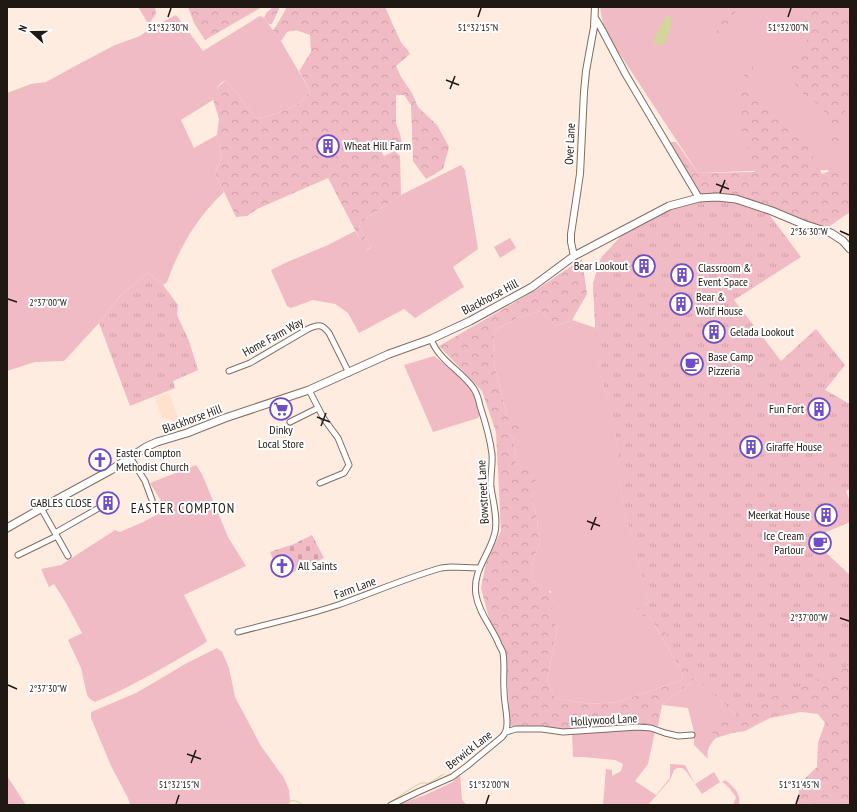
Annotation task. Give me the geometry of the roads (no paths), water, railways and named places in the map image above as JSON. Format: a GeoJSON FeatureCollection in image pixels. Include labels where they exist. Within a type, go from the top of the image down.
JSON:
{"type":"FeatureCollection","features":[{"type":"Feature","properties":{"kind":"main road","name":"Blackhorse Hill"},"geometry":{"type":"LineString","coordinates":[[7,528],[111,470],[146,447],[157,442],[183,435],[225,418],[309,390],[389,354],[431,339],[470,321],[532,287],[574,256],[669,206],[699,198],[723,197],[736,199],[831,233],[843,241],[850,249]]}},
{"type":"Feature","properties":{"kind":"street","name":"Over Lane"},"geometry":{"type":"LineString","coordinates":[[574,256],[571,234],[580,174],[586,71],[593,34],[595,7]]}},
{"type":"Feature","properties":{"kind":"street","name":"Over Lane"},"geometry":{"type":"LineString","coordinates":[[595,18],[630,82],[699,198]]}},
{"type":"Feature","properties":{"kind":"street"},"geometry":{"type":"LineString","coordinates":[[593,34],[607,40]]}},
{"type":"Feature","properties":{"kind":"street","name":"Home Farm Way"},"geometry":{"type":"LineString","coordinates":[[229,371],[250,363],[314,326],[319,326],[325,328],[329,333],[349,372]]}},
{"type":"Feature","properties":{"kind":"street","name":"Bowstreet Lane"},"geometry":{"type":"LineString","coordinates":[[431,339],[434,347],[474,390],[481,407],[492,455],[491,485],[495,531],[493,540],[479,568],[475,586],[478,605],[503,653],[504,690],[508,724]]}},
{"type":"Feature","properties":{"kind":"street"},"geometry":{"type":"LineString","coordinates":[[309,390],[318,408],[338,438],[349,465],[344,473],[323,482],[328,488]]}},
{"type":"Feature","properties":{"kind":"street"},"geometry":{"type":"LineString","coordinates":[[290,422],[318,408]]}},
{"type":"Feature","properties":{"kind":"street"},"geometry":{"type":"LineString","coordinates":[[130,457],[145,481],[152,500]]}},
{"type":"Feature","properties":{"kind":"street"},"geometry":{"type":"LineString","coordinates":[[18,555],[104,505]]}},
{"type":"Feature","properties":{"kind":"street"},"geometry":{"type":"LineString","coordinates":[[41,508],[68,556]]}},
{"type":"Feature","properties":{"kind":"street"},"geometry":{"type":"LineString","coordinates":[[23,546],[26,551]]}},
{"type":"Feature","properties":{"kind":"street","name":"Farm Lane"},"geometry":{"type":"LineString","coordinates":[[238,632],[264,624],[323,610],[441,568],[479,568]]}},
{"type":"Feature","properties":{"kind":"street"},"geometry":{"type":"LineString","coordinates":[[508,724],[516,729]]}},
{"type":"Feature","properties":{"kind":"street","name":"Berwick Lane"},"geometry":{"type":"LineString","coordinates":[[391,805],[452,777],[502,736],[506,732],[508,724]]}},
{"type":"Feature","properties":{"kind":"street","name":"Hollywood Lane"},"geometry":{"type":"LineString","coordinates":[[506,732],[516,729],[542,729],[564,732],[638,727],[651,728],[678,736],[692,735]]}},
{"type":"Feature","properties":{"kind":"waterway"},"geometry":{"type":"LineString","coordinates":[[7,94],[30,85]]}},
{"type":"Feature","properties":{"kind":"waterway"},"geometry":{"type":"LineString","coordinates":[[754,379],[756,384]]}},
{"type":"Feature","properties":{"kind":"waterway"},"geometry":{"type":"LineString","coordinates":[[386,805],[415,786],[421,783],[429,783],[444,774]]}},
{"type":"Feature","properties":{"kind":"waterway"},"geometry":{"type":"LineString","coordinates":[[288,805],[290,801],[303,805]]}},
{"type":"Feature","properties":{"kind":"place","name":"Wheat Hill Farm"},"geometry":{"type":"Point","coordinates":[328,146]}},
{"type":"Feature","properties":{"kind":"place","name":"Bear Lookout"},"geometry":{"type":"Point","coordinates":[644,266]}},
{"type":"Feature","properties":{"kind":"place","name":"Classroom & Event Space"},"geometry":{"type":"Point","coordinates":[682,275]}},
{"type":"Feature","properties":{"kind":"place","name":"Bear & Wolf House"},"geometry":{"type":"Point","coordinates":[681,304]}},
{"type":"Feature","properties":{"kind":"place","name":"Gelada Lookout"},"geometry":{"type":"Point","coordinates":[714,332]}},
{"type":"Feature","properties":{"kind":"place","name":"Base Camp Pizzeria"},"geometry":{"type":"Point","coordinates":[692,364]}},
{"type":"Feature","properties":{"kind":"place","name":"Dinky Local Store"},"geometry":{"type":"Point","coordinates":[281,409]}},
{"type":"Feature","properties":{"kind":"place","name":"Fun Fort"},"geometry":{"type":"Point","coordinates":[819,409]}},
{"type":"Feature","properties":{"kind":"place","name":"Giraffe House"},"geometry":{"type":"Point","coordinates":[751,447]}},
{"type":"Feature","properties":{"kind":"place","name":"Easter Compton Methodist Church"},"geometry":{"type":"Point","coordinates":[100,460]}},
{"type":"Feature","properties":{"kind":"place","name":"GABLES CLOSE"},"geometry":{"type":"Point","coordinates":[108,503]}},
{"type":"Feature","properties":{"kind":"place","name":"Meerkat House"},"geometry":{"type":"Point","coordinates":[826,515]}},
{"type":"Feature","properties":{"kind":"place","name":"Ice Cream Parlour"},"geometry":{"type":"Point","coordinates":[820,543]}},
{"type":"Feature","properties":{"kind":"place","name":"All Saints"},"geometry":{"type":"Point","coordinates":[282,566]}},
{"type":"Feature","properties":{"kind":"district","name":"EASTER COMPTON"},"geometry":{"type":"Point","coordinates":[183,508]}}]}
